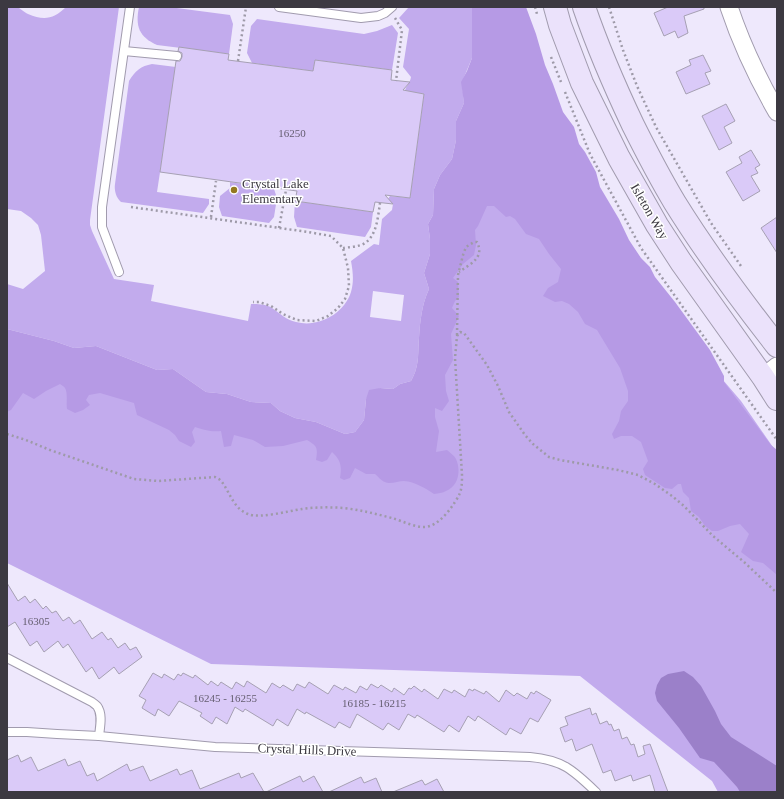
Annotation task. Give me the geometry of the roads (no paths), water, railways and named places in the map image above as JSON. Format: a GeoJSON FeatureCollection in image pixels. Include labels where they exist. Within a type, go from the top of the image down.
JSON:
{"type":"FeatureCollection","features":[{"type":"Feature","properties":{"kind":"main road","name":"Isleton Way"},"geometry":{"type":"LineString","coordinates":[[555,7],[582,83],[620,158],[654,220],[682,262],[770,372],[777,399]]}},
{"type":"Feature","properties":{"kind":"main road","name":"Isleton Way"},"geometry":{"type":"LineString","coordinates":[[584,7],[604,62],[625,108],[641,141],[674,201],[710,256],[777,346]]}},
{"type":"Feature","properties":{"kind":"street"},"geometry":{"type":"LineString","coordinates":[[729,7],[736,28],[777,112]]}},
{"type":"Feature","properties":{"kind":"lane"},"geometry":{"type":"LineString","coordinates":[[119,272],[102,227],[102,207],[130,7]]}},
{"type":"Feature","properties":{"kind":"lane"},"geometry":{"type":"LineString","coordinates":[[279,7],[361,18],[378,16],[385,13],[392,7]]}},
{"type":"Feature","properties":{"kind":"lane"},"geometry":{"type":"LineString","coordinates":[[124,51],[177,56]]}},
{"type":"Feature","properties":{"kind":"lane"},"geometry":{"type":"LineString","coordinates":[[7,658],[92,702],[98,707],[101,721],[99,736]]}},
{"type":"Feature","properties":{"kind":"lane","name":"Crystal Hills Drive"},"geometry":{"type":"LineString","coordinates":[[7,732],[99,736],[215,746],[544,758],[557,762],[569,769],[596,792]]}},
{"type":"Feature","properties":{"kind":"place","name":"Crystal Lake Elementary"},"geometry":{"type":"Point","coordinates":[234,190]}}]}
